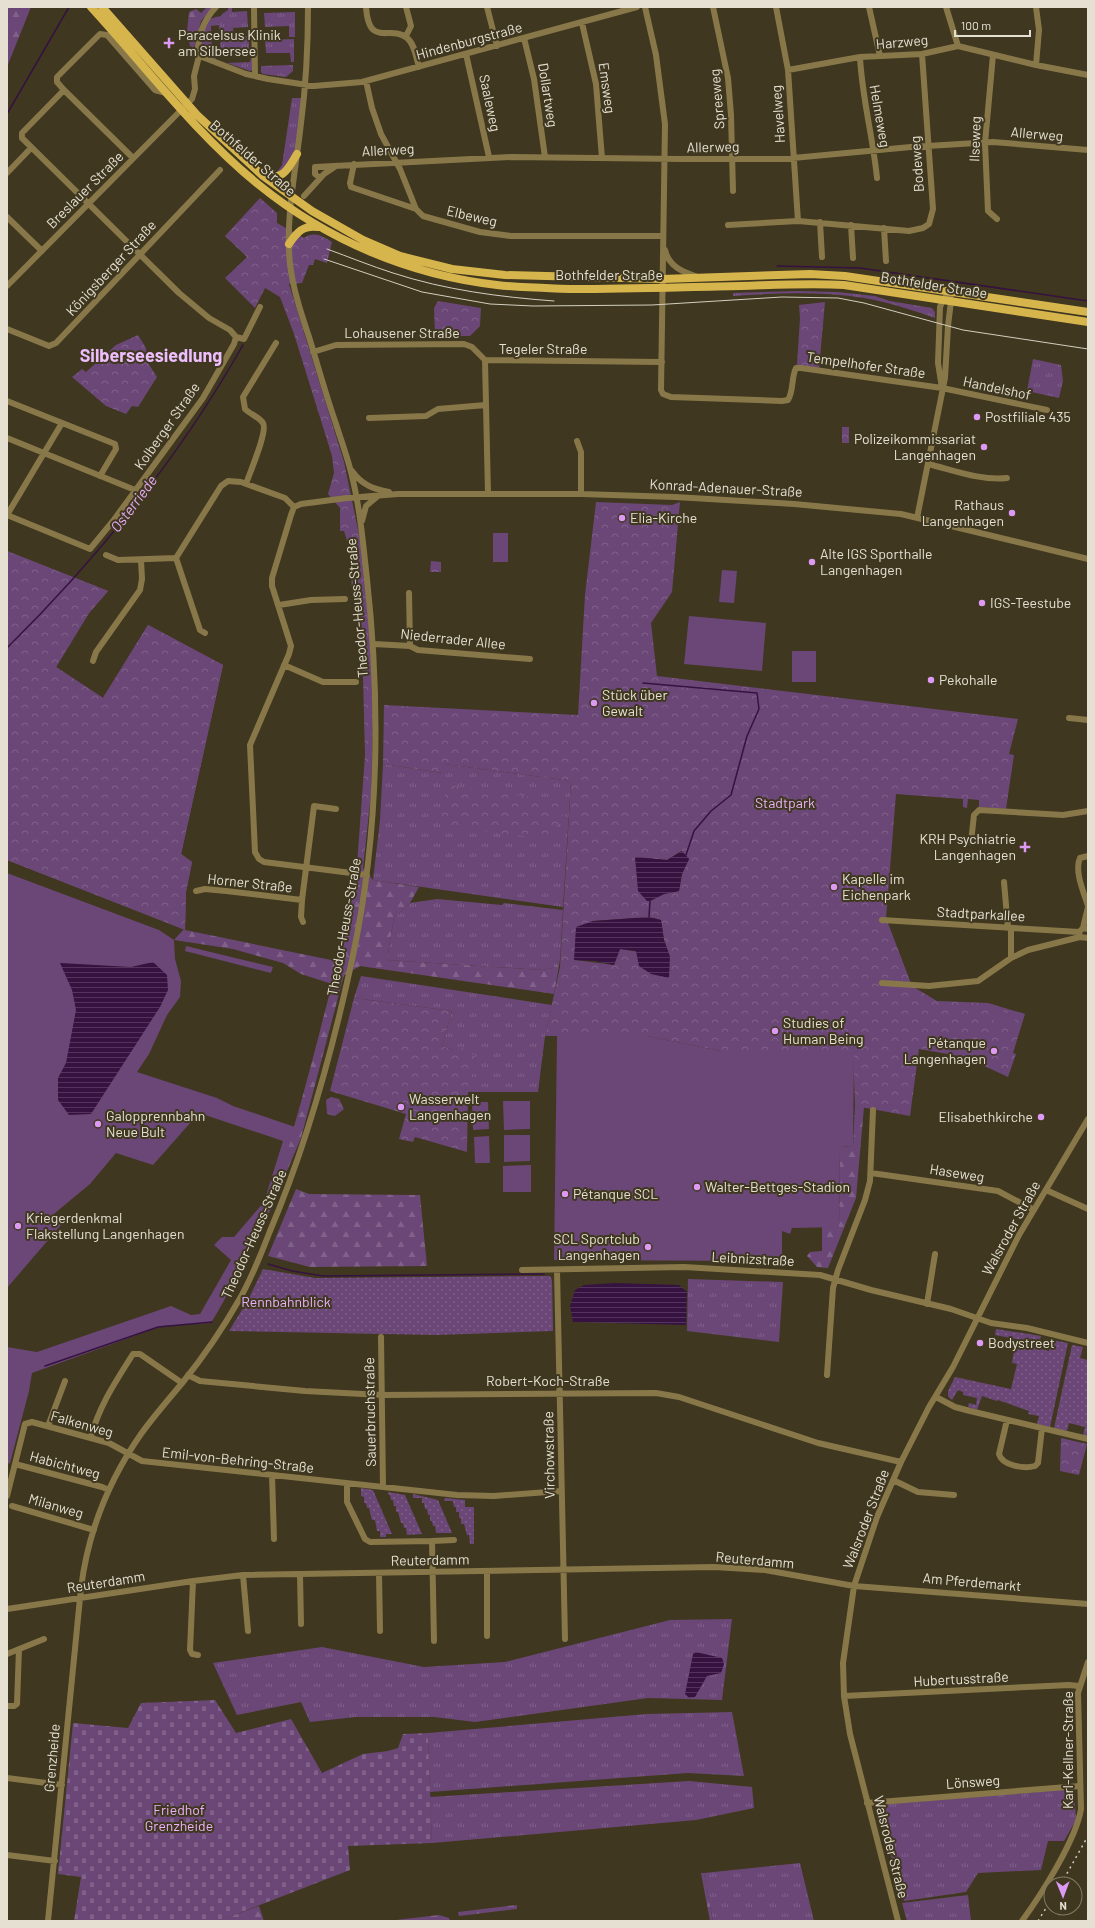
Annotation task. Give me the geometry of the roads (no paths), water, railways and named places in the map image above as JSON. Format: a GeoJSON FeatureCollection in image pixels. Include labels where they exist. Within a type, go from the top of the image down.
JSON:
{"type":"FeatureCollection","features":[{"type":"Feature","properties":{"kind":"main road","name":"Bothfelder Straße"},"geometry":{"type":"LineString","coordinates":[[91,7],[181,110],[227,157],[257,183],[290,208],[321,228],[354,245],[424,271],[460,280],[535,288],[662,288],[828,284],[874,289],[1088,322]]}},
{"type":"Feature","properties":{"kind":"main road","name":"Bothfelder Straße"},"geometry":{"type":"LineString","coordinates":[[102,7],[187,104],[232,149],[262,176],[292,198],[376,246],[413,260],[439,267],[492,274],[662,279],[828,275],[950,291],[1087,312]]}},
{"type":"Feature","properties":{"kind":"main road"},"geometry":{"type":"LineString","coordinates":[[262,176],[273,178],[282,175],[297,154]]}},
{"type":"Feature","properties":{"kind":"main road"},"geometry":{"type":"LineString","coordinates":[[289,244],[295,235],[302,229],[313,226],[321,228]]}},
{"type":"Feature","properties":{"kind":"street"},"geometry":{"type":"LineString","coordinates":[[187,104],[194,96],[194,76],[202,27],[208,16],[216,7]]}},
{"type":"Feature","properties":{"kind":"street"},"geometry":{"type":"LineString","coordinates":[[254,7],[256,76]]}},
{"type":"Feature","properties":{"kind":"street","name":"Theodor-Heuss-Straße"},"geometry":{"type":"LineString","coordinates":[[80,1598],[85,1560],[94,1530],[109,1490],[128,1454],[147,1426],[188,1375],[241,1298],[267,1240],[300,1158],[348,978],[367,875],[373,812],[376,753],[374,644],[361,524],[350,468],[313,352],[292,279],[289,244],[290,208],[305,85],[308,7]]}},
{"type":"Feature","properties":{"kind":"street"},"geometry":{"type":"LineString","coordinates":[[366,7],[368,23],[375,30],[406,36],[412,46],[419,67]]}},
{"type":"Feature","properties":{"kind":"street"},"geometry":{"type":"LineString","coordinates":[[406,7],[411,26],[406,36]]}},
{"type":"Feature","properties":{"kind":"street"},"geometry":{"type":"LineString","coordinates":[[487,7],[497,46]]}},
{"type":"Feature","properties":{"kind":"street","name":"Hindenburgstraße"},"geometry":{"type":"LineString","coordinates":[[198,55],[256,76],[305,85],[321,86],[366,81],[637,7]]}},
{"type":"Feature","properties":{"kind":"street","name":"Tempelhofer Straße"},"geometry":{"type":"LineString","coordinates":[[645,7],[656,55],[665,124],[661,390],[663,394],[671,397],[788,400],[791,395],[794,372],[796,368],[942,388]]}},
{"type":"Feature","properties":{"kind":"street","name":"Spreeweg"},"geometry":{"type":"LineString","coordinates":[[714,7],[728,78],[731,115],[733,191]]}},
{"type":"Feature","properties":{"kind":"street","name":"Havelweg"},"geometry":{"type":"LineString","coordinates":[[776,7],[788,70],[798,221]]}},
{"type":"Feature","properties":{"kind":"street"},"geometry":{"type":"LineString","coordinates":[[869,7],[880,56]]}},
{"type":"Feature","properties":{"kind":"street"},"geometry":{"type":"LineString","coordinates":[[946,7],[958,46]]}},
{"type":"Feature","properties":{"kind":"street"},"geometry":{"type":"LineString","coordinates":[[1036,7],[1039,30],[1036,65]]}},
{"type":"Feature","properties":{"kind":"street","name":"Emsweg"},"geometry":{"type":"LineString","coordinates":[[582,23],[596,84],[602,158]]}},
{"type":"Feature","properties":{"kind":"street"},"geometry":{"type":"LineString","coordinates":[[134,158],[56,82],[57,76],[98,34],[103,34],[107,36],[155,90],[166,93]]}},
{"type":"Feature","properties":{"kind":"street","name":"Dollartweg"},"geometry":{"type":"LineString","coordinates":[[524,38],[534,79],[545,157]]}},
{"type":"Feature","properties":{"kind":"street","name":"Harzweg"},"geometry":{"type":"LineString","coordinates":[[788,70],[860,57],[922,54],[958,46],[1036,65],[1088,75]]}},
{"type":"Feature","properties":{"kind":"street","name":"Saaleweg"},"geometry":{"type":"LineString","coordinates":[[466,54],[489,157]]}},
{"type":"Feature","properties":{"kind":"street","name":"Bodeweg"},"geometry":{"type":"LineString","coordinates":[[728,225],[798,221],[917,230],[929,224],[933,209],[922,54]]}},
{"type":"Feature","properties":{"kind":"street","name":"Ilseweg"},"geometry":{"type":"LineString","coordinates":[[992,55],[986,143],[988,212],[997,219]]}},
{"type":"Feature","properties":{"kind":"street","name":"Helmeweg"},"geometry":{"type":"LineString","coordinates":[[860,57],[862,90],[874,150],[877,178]]}},
{"type":"Feature","properties":{"kind":"street"},"geometry":{"type":"LineString","coordinates":[[366,81],[376,119],[386,146],[396,162],[416,209]]}},
{"type":"Feature","properties":{"kind":"street"},"geometry":{"type":"LineString","coordinates":[[64,90],[22,133],[22,138],[140,255],[193,306],[209,318],[230,330],[236,337],[244,339],[252,327],[260,308]]}},
{"type":"Feature","properties":{"kind":"street","name":"Breslauer Straße"},"geometry":{"type":"LineString","coordinates":[[7,286],[187,104]]}},
{"type":"Feature","properties":{"kind":"street","name":"Allerweg"},"geometry":{"type":"LineString","coordinates":[[320,178],[315,174],[315,166],[489,157],[665,159],[793,158],[874,150],[1003,142],[1088,150]]}},
{"type":"Feature","properties":{"kind":"street"},"geometry":{"type":"LineString","coordinates":[[7,173],[31,148]]}},
{"type":"Feature","properties":{"kind":"street","name":"Elbeweg"},"geometry":{"type":"LineString","coordinates":[[354,164],[350,183],[351,187],[416,209],[423,216],[465,228],[497,234],[663,236]]}},
{"type":"Feature","properties":{"kind":"street"},"geometry":{"type":"LineString","coordinates":[[304,196],[320,178],[337,165]]}},
{"type":"Feature","properties":{"kind":"street","name":"Königsberger Straße"},"geometry":{"type":"LineString","coordinates":[[7,329],[25,338],[52,346],[220,170]]}},
{"type":"Feature","properties":{"kind":"street"},"geometry":{"type":"LineString","coordinates":[[7,217],[42,251]]}},
{"type":"Feature","properties":{"kind":"street"},"geometry":{"type":"LineString","coordinates":[[820,222],[822,257]]}},
{"type":"Feature","properties":{"kind":"street"},"geometry":{"type":"LineString","coordinates":[[851,225],[853,258]]}},
{"type":"Feature","properties":{"kind":"street"},"geometry":{"type":"LineString","coordinates":[[884,228],[886,261]]}},
{"type":"Feature","properties":{"kind":"street"},"geometry":{"type":"LineString","coordinates":[[663,243],[670,262],[678,269],[701,278]]}},
{"type":"Feature","properties":{"kind":"street"},"geometry":{"type":"LineString","coordinates":[[917,518],[945,378],[947,300],[950,291]]}},
{"type":"Feature","properties":{"kind":"street"},"geometry":{"type":"LineString","coordinates":[[942,388],[939,370],[940,307],[947,300]]}},
{"type":"Feature","properties":{"kind":"street","name":"Kolberger Straße"},"geometry":{"type":"LineString","coordinates":[[7,515],[90,549],[113,521],[203,398],[234,344],[236,337]]}},
{"type":"Feature","properties":{"kind":"street"},"geometry":{"type":"LineString","coordinates":[[939,343],[947,337]]}},
{"type":"Feature","properties":{"kind":"street"},"geometry":{"type":"LineString","coordinates":[[246,484],[263,436],[264,426],[262,421],[245,409],[243,398],[276,343]]}},
{"type":"Feature","properties":{"kind":"street","name":"Lohausener Straße"},"geometry":{"type":"LineString","coordinates":[[313,352],[336,345],[464,344],[472,347],[485,360]]}},
{"type":"Feature","properties":{"kind":"street","name":"Tegeler Straße"},"geometry":{"type":"LineString","coordinates":[[488,494],[485,360],[662,362]]}},
{"type":"Feature","properties":{"kind":"street","name":"Handelshof"},"geometry":{"type":"LineString","coordinates":[[942,388],[1047,410]]}},
{"type":"Feature","properties":{"kind":"street"},"geometry":{"type":"LineString","coordinates":[[7,401],[115,444],[116,449],[100,476]]}},
{"type":"Feature","properties":{"kind":"street"},"geometry":{"type":"LineString","coordinates":[[369,418],[426,416],[438,409],[486,405]]}},
{"type":"Feature","properties":{"kind":"street"},"geometry":{"type":"LineString","coordinates":[[7,515],[62,423]]}},
{"type":"Feature","properties":{"kind":"street"},"geometry":{"type":"LineString","coordinates":[[7,438],[135,490]]}},
{"type":"Feature","properties":{"kind":"street"},"geometry":{"type":"LineString","coordinates":[[577,441],[581,452],[581,494]]}},
{"type":"Feature","properties":{"kind":"street"},"geometry":{"type":"LineString","coordinates":[[928,464],[996,480],[1007,478]]}},
{"type":"Feature","properties":{"kind":"street"},"geometry":{"type":"LineString","coordinates":[[350,468],[365,484],[377,490],[398,494]]}},
{"type":"Feature","properties":{"kind":"street"},"geometry":{"type":"LineString","coordinates":[[176,558],[221,486],[232,480],[285,498],[294,507],[272,578],[272,586],[291,642],[289,654],[250,745],[255,852],[259,859],[264,862],[367,875]]}},
{"type":"Feature","properties":{"kind":"street","name":"Konrad-Adenauer-Straße"},"geometry":{"type":"LineString","coordinates":[[294,507],[305,503],[398,494],[581,494],[675,497],[794,504],[888,512],[1088,559]]}},
{"type":"Feature","properties":{"kind":"street"},"geometry":{"type":"LineString","coordinates":[[361,524],[366,506],[381,495]]}},
{"type":"Feature","properties":{"kind":"street"},"geometry":{"type":"LineString","coordinates":[[106,555],[118,560],[176,558]]}},
{"type":"Feature","properties":{"kind":"street"},"geometry":{"type":"LineString","coordinates":[[176,558],[200,630],[205,633]]}},
{"type":"Feature","properties":{"kind":"street"},"geometry":{"type":"LineString","coordinates":[[93,661],[96,652],[140,590],[142,579],[141,560]]}},
{"type":"Feature","properties":{"kind":"street"},"geometry":{"type":"LineString","coordinates":[[409,593],[410,646]]}},
{"type":"Feature","properties":{"kind":"street"},"geometry":{"type":"LineString","coordinates":[[279,605],[311,600],[345,598]]}},
{"type":"Feature","properties":{"kind":"street","name":"Niederrader Allee"},"geometry":{"type":"LineString","coordinates":[[374,644],[410,646],[418,650],[530,659]]}},
{"type":"Feature","properties":{"kind":"street"},"geometry":{"type":"LineString","coordinates":[[284,665],[323,682],[356,682]]}},
{"type":"Feature","properties":{"kind":"street"},"geometry":{"type":"LineString","coordinates":[[1069,718],[1088,720]]}},
{"type":"Feature","properties":{"kind":"street","name":"Horner Straße"},"geometry":{"type":"LineString","coordinates":[[303,922],[301,917],[302,900],[314,806],[336,808]]}},
{"type":"Feature","properties":{"kind":"street"},"geometry":{"type":"LineString","coordinates":[[971,842],[974,815],[979,810],[1063,815],[1088,811]]}},
{"type":"Feature","properties":{"kind":"street"},"geometry":{"type":"LineString","coordinates":[[882,983],[929,986],[978,981],[1011,958],[1044,945],[1084,933],[1088,906],[1079,875],[1078,865],[1080,858],[1088,856]]}},
{"type":"Feature","properties":{"kind":"street"},"geometry":{"type":"LineString","coordinates":[[1004,882],[1011,958]]}},
{"type":"Feature","properties":{"kind":"street","name":"Horner Straße"},"geometry":{"type":"LineString","coordinates":[[196,891],[205,889],[302,900]]}},
{"type":"Feature","properties":{"kind":"street","name":"Stadtparkallee"},"geometry":{"type":"LineString","coordinates":[[882,920],[1084,933]]}},
{"type":"Feature","properties":{"kind":"street"},"geometry":{"type":"LineString","coordinates":[[827,1375],[835,1279],[866,1197],[871,1173],[873,1110]]}},
{"type":"Feature","properties":{"kind":"street","name":"Walsroder Straße"},"geometry":{"type":"LineString","coordinates":[[898,1921],[850,1734],[844,1696],[843,1663],[854,1586],[872,1531],[901,1462],[946,1381],[1015,1242],[1088,1119]]}},
{"type":"Feature","properties":{"kind":"street","name":"Haseweg"},"geometry":{"type":"LineString","coordinates":[[871,1173],[944,1182],[950,1185],[998,1191],[1034,1210]]}},
{"type":"Feature","properties":{"kind":"street"},"geometry":{"type":"LineString","coordinates":[[1046,1190],[1088,1209]]}},
{"type":"Feature","properties":{"kind":"street"},"geometry":{"type":"LineString","coordinates":[[927,1304],[935,1254]]}},
{"type":"Feature","properties":{"kind":"street","name":"Leibnizstraße"},"geometry":{"type":"LineString","coordinates":[[522,1270],[684,1267],[807,1274],[835,1279],[951,1309],[991,1323],[1027,1328],[1088,1344]]}},
{"type":"Feature","properties":{"kind":"street","name":"Virchowstraße"},"geometry":{"type":"LineString","coordinates":[[557,1270],[565,1639]]}},
{"type":"Feature","properties":{"kind":"street","name":"Sauerbruchstraße"},"geometry":{"type":"LineString","coordinates":[[381,1337],[383,1487]]}},
{"type":"Feature","properties":{"kind":"street"},"geometry":{"type":"LineString","coordinates":[[91,1437],[99,1411],[107,1395],[134,1354],[140,1354],[182,1383]]}},
{"type":"Feature","properties":{"kind":"street","name":"Robert-Koch-Straße"},"geometry":{"type":"LineString","coordinates":[[188,1375],[200,1381],[305,1391],[382,1394],[667,1394],[818,1443],[901,1462]]}},
{"type":"Feature","properties":{"kind":"street"},"geometry":{"type":"LineString","coordinates":[[48,1426],[66,1380]]}},
{"type":"Feature","properties":{"kind":"street"},"geometry":{"type":"LineString","coordinates":[[936,1397],[956,1407],[1088,1439]]}},
{"type":"Feature","properties":{"kind":"street"},"geometry":{"type":"LineString","coordinates":[[1007,1420],[998,1454],[1003,1462],[1026,1468],[1035,1466],[1038,1463],[1042,1428]]}},
{"type":"Feature","properties":{"kind":"street","name":"Falkenweg"},"geometry":{"type":"LineString","coordinates":[[15,1464],[26,1424],[28,1422],[91,1437],[109,1443],[128,1454]]}},
{"type":"Feature","properties":{"kind":"street","name":"Emil-von-Behring-Straße"},"geometry":{"type":"LineString","coordinates":[[128,1454],[142,1461],[347,1484],[473,1496],[561,1492]]}},
{"type":"Feature","properties":{"kind":"street"},"geometry":{"type":"LineString","coordinates":[[7,1496],[15,1464]]}},
{"type":"Feature","properties":{"kind":"street","name":"Habichtweg"},"geometry":{"type":"LineString","coordinates":[[15,1464],[109,1490]]}},
{"type":"Feature","properties":{"kind":"street"},"geometry":{"type":"LineString","coordinates":[[272,1475],[274,1539]]}},
{"type":"Feature","properties":{"kind":"street"},"geometry":{"type":"LineString","coordinates":[[893,1480],[918,1492],[954,1495]]}},
{"type":"Feature","properties":{"kind":"street"},"geometry":{"type":"LineString","coordinates":[[347,1484],[347,1502],[365,1540],[370,1542],[454,1540]]}},
{"type":"Feature","properties":{"kind":"street","name":"Milanweg"},"geometry":{"type":"LineString","coordinates":[[12,1506],[94,1530]]}},
{"type":"Feature","properties":{"kind":"street"},"geometry":{"type":"LineString","coordinates":[[432,1541],[434,1641]]}},
{"type":"Feature","properties":{"kind":"street","name":"Reuterdamm"},"geometry":{"type":"LineString","coordinates":[[7,1609],[243,1575],[749,1568],[854,1586]]}},
{"type":"Feature","properties":{"kind":"street"},"geometry":{"type":"LineString","coordinates":[[487,1571],[487,1636]]}},
{"type":"Feature","properties":{"kind":"street"},"geometry":{"type":"LineString","coordinates":[[379,1572],[380,1632]]}},
{"type":"Feature","properties":{"kind":"street"},"geometry":{"type":"LineString","coordinates":[[300,1574],[300,1624]]}},
{"type":"Feature","properties":{"kind":"street"},"geometry":{"type":"LineString","coordinates":[[243,1575],[248,1631]]}},
{"type":"Feature","properties":{"kind":"street"},"geometry":{"type":"LineString","coordinates":[[193,1581],[190,1650],[192,1654],[198,1655]]}},
{"type":"Feature","properties":{"kind":"street","name":"Am Pferdemarkt"},"geometry":{"type":"LineString","coordinates":[[854,1586],[1088,1604]]}},
{"type":"Feature","properties":{"kind":"street","name":"Grenzheide"},"geometry":{"type":"LineString","coordinates":[[48,1921],[80,1598]]}},
{"type":"Feature","properties":{"kind":"street"},"geometry":{"type":"LineString","coordinates":[[7,1654],[44,1639]]}},
{"type":"Feature","properties":{"kind":"street"},"geometry":{"type":"LineString","coordinates":[[7,1706],[14,1706],[17,1704],[19,1649]]}},
{"type":"Feature","properties":{"kind":"street","name":"Karl-Kellner-Straße"},"geometry":{"type":"LineString","coordinates":[[1022,1921],[1050,1877],[1075,1831],[1081,1809],[1078,1693],[1088,1662]]}},
{"type":"Feature","properties":{"kind":"street","name":"Hubertusstraße"},"geometry":{"type":"LineString","coordinates":[[844,1696],[1069,1685],[1080,1686]]}},
{"type":"Feature","properties":{"kind":"street"},"geometry":{"type":"LineString","coordinates":[[7,1778],[62,1785]]}},
{"type":"Feature","properties":{"kind":"street","name":"Lönsweg"},"geometry":{"type":"LineString","coordinates":[[867,1803],[1080,1786]]}},
{"type":"Feature","properties":{"kind":"street"},"geometry":{"type":"LineString","coordinates":[[7,1854],[55,1861]]}},
{"type":"Feature","properties":{"kind":"waterway"},"geometry":{"type":"LineString","coordinates":[[7,114],[69,7]]}},
{"type":"Feature","properties":{"kind":"waterway"},"geometry":{"type":"LineString","coordinates":[[777,266],[860,268],[1088,301]]}},
{"type":"Feature","properties":{"kind":"waterway","name":"Osterriede"},"geometry":{"type":"LineString","coordinates":[[7,648],[41,614],[105,542],[136,504],[192,427],[219,386],[243,345]]}},
{"type":"Feature","properties":{"kind":"waterway"},"geometry":{"type":"LineString","coordinates":[[643,683],[757,693],[759,709],[747,736],[731,795],[711,811],[694,831],[686,855]]}},
{"type":"Feature","properties":{"kind":"waterway"},"geometry":{"type":"LineString","coordinates":[[649,917],[650,901]]}},
{"type":"Feature","properties":{"kind":"waterway"},"geometry":{"type":"LineString","coordinates":[[268,1264],[292,1271],[323,1276],[544,1274]]}},
{"type":"Feature","properties":{"kind":"waterway"},"geometry":{"type":"LineString","coordinates":[[45,1366],[158,1327],[212,1322]]}},
{"type":"Feature","properties":{"kind":"tram line"},"geometry":{"type":"LineString","coordinates":[[327,249],[385,270],[432,284],[493,295],[554,301]]}},
{"type":"Feature","properties":{"kind":"tram line"},"geometry":{"type":"LineString","coordinates":[[324,259],[422,292],[490,304],[533,306],[652,305],[782,297],[838,298],[864,303],[963,330],[1088,349]]}},
{"type":"Feature","properties":{"kind":"railway"},"geometry":{"type":"LineString","coordinates":[[1066,1876],[1088,1836]]}},
{"type":"Feature","properties":{"kind":"railway"},"geometry":{"type":"LineString","coordinates":[[1038,1921],[1043,1913]]}},
{"type":"Feature","properties":{"kind":"place","name":"Paracelsus Klinik am Silbersee"},"geometry":{"type":"Point","coordinates":[169,43]}},
{"type":"Feature","properties":{"kind":"place","name":"Postfiliale 435"},"geometry":{"type":"Point","coordinates":[977,417]}},
{"type":"Feature","properties":{"kind":"place","name":"Polizeikommissariat Langenhagen"},"geometry":{"type":"Point","coordinates":[984,447]}},
{"type":"Feature","properties":{"kind":"place","name":"Rathaus Langenhagen"},"geometry":{"type":"Point","coordinates":[1012,513]}},
{"type":"Feature","properties":{"kind":"place","name":"Elia-Kirche"},"geometry":{"type":"Point","coordinates":[622,518]}},
{"type":"Feature","properties":{"kind":"place","name":"Alte IGS Sporthalle Langenhagen"},"geometry":{"type":"Point","coordinates":[812,562]}},
{"type":"Feature","properties":{"kind":"place","name":"IGS-Teestube"},"geometry":{"type":"Point","coordinates":[982,603]}},
{"type":"Feature","properties":{"kind":"place","name":"Pekohalle"},"geometry":{"type":"Point","coordinates":[931,680]}},
{"type":"Feature","properties":{"kind":"place","name":"Stück über Gewalt"},"geometry":{"type":"Point","coordinates":[594,703]}},
{"type":"Feature","properties":{"kind":"place","name":"KRH Psychiatrie Langenhagen"},"geometry":{"type":"Point","coordinates":[1025,847]}},
{"type":"Feature","properties":{"kind":"place","name":"Kapelle im Eichenpark"},"geometry":{"type":"Point","coordinates":[834,887]}},
{"type":"Feature","properties":{"kind":"place","name":"Studies of Human Being"},"geometry":{"type":"Point","coordinates":[775,1031]}},
{"type":"Feature","properties":{"kind":"place","name":"Pétanque Langenhagen"},"geometry":{"type":"Point","coordinates":[994,1051]}},
{"type":"Feature","properties":{"kind":"place","name":"Wasserwelt Langenhagen"},"geometry":{"type":"Point","coordinates":[401,1107]}},
{"type":"Feature","properties":{"kind":"place","name":"Elisabethkirche"},"geometry":{"type":"Point","coordinates":[1041,1117]}},
{"type":"Feature","properties":{"kind":"place","name":"Galopprennbahn Neue Bult"},"geometry":{"type":"Point","coordinates":[98,1124]}},
{"type":"Feature","properties":{"kind":"place","name":"Walter-Bettges-Stadion"},"geometry":{"type":"Point","coordinates":[697,1187]}},
{"type":"Feature","properties":{"kind":"place","name":"Pétanque SCL"},"geometry":{"type":"Point","coordinates":[565,1194]}},
{"type":"Feature","properties":{"kind":"place","name":"Kriegerdenkmal Flakstellung Langenhagen"},"geometry":{"type":"Point","coordinates":[18,1226]}},
{"type":"Feature","properties":{"kind":"place","name":"SCL Sportclub Langenhagen"},"geometry":{"type":"Point","coordinates":[648,1247]}},
{"type":"Feature","properties":{"kind":"place","name":"Bodystreet"},"geometry":{"type":"Point","coordinates":[980,1343]}},
{"type":"Feature","properties":{"kind":"district","name":"Silberseesiedlung"},"geometry":{"type":"Point","coordinates":[151,356]}},
{"type":"Feature","properties":{"kind":"park label","name":"Stadtpark"},"geometry":{"type":"Point","coordinates":[785,803]}},
{"type":"Feature","properties":{"kind":"park label","name":"Rennbahnblick"},"geometry":{"type":"Point","coordinates":[286,1302]}},
{"type":"Feature","properties":{"kind":"park label","name":"Friedhof Grenzheide"},"geometry":{"type":"Point","coordinates":[179,1818]}}]}
